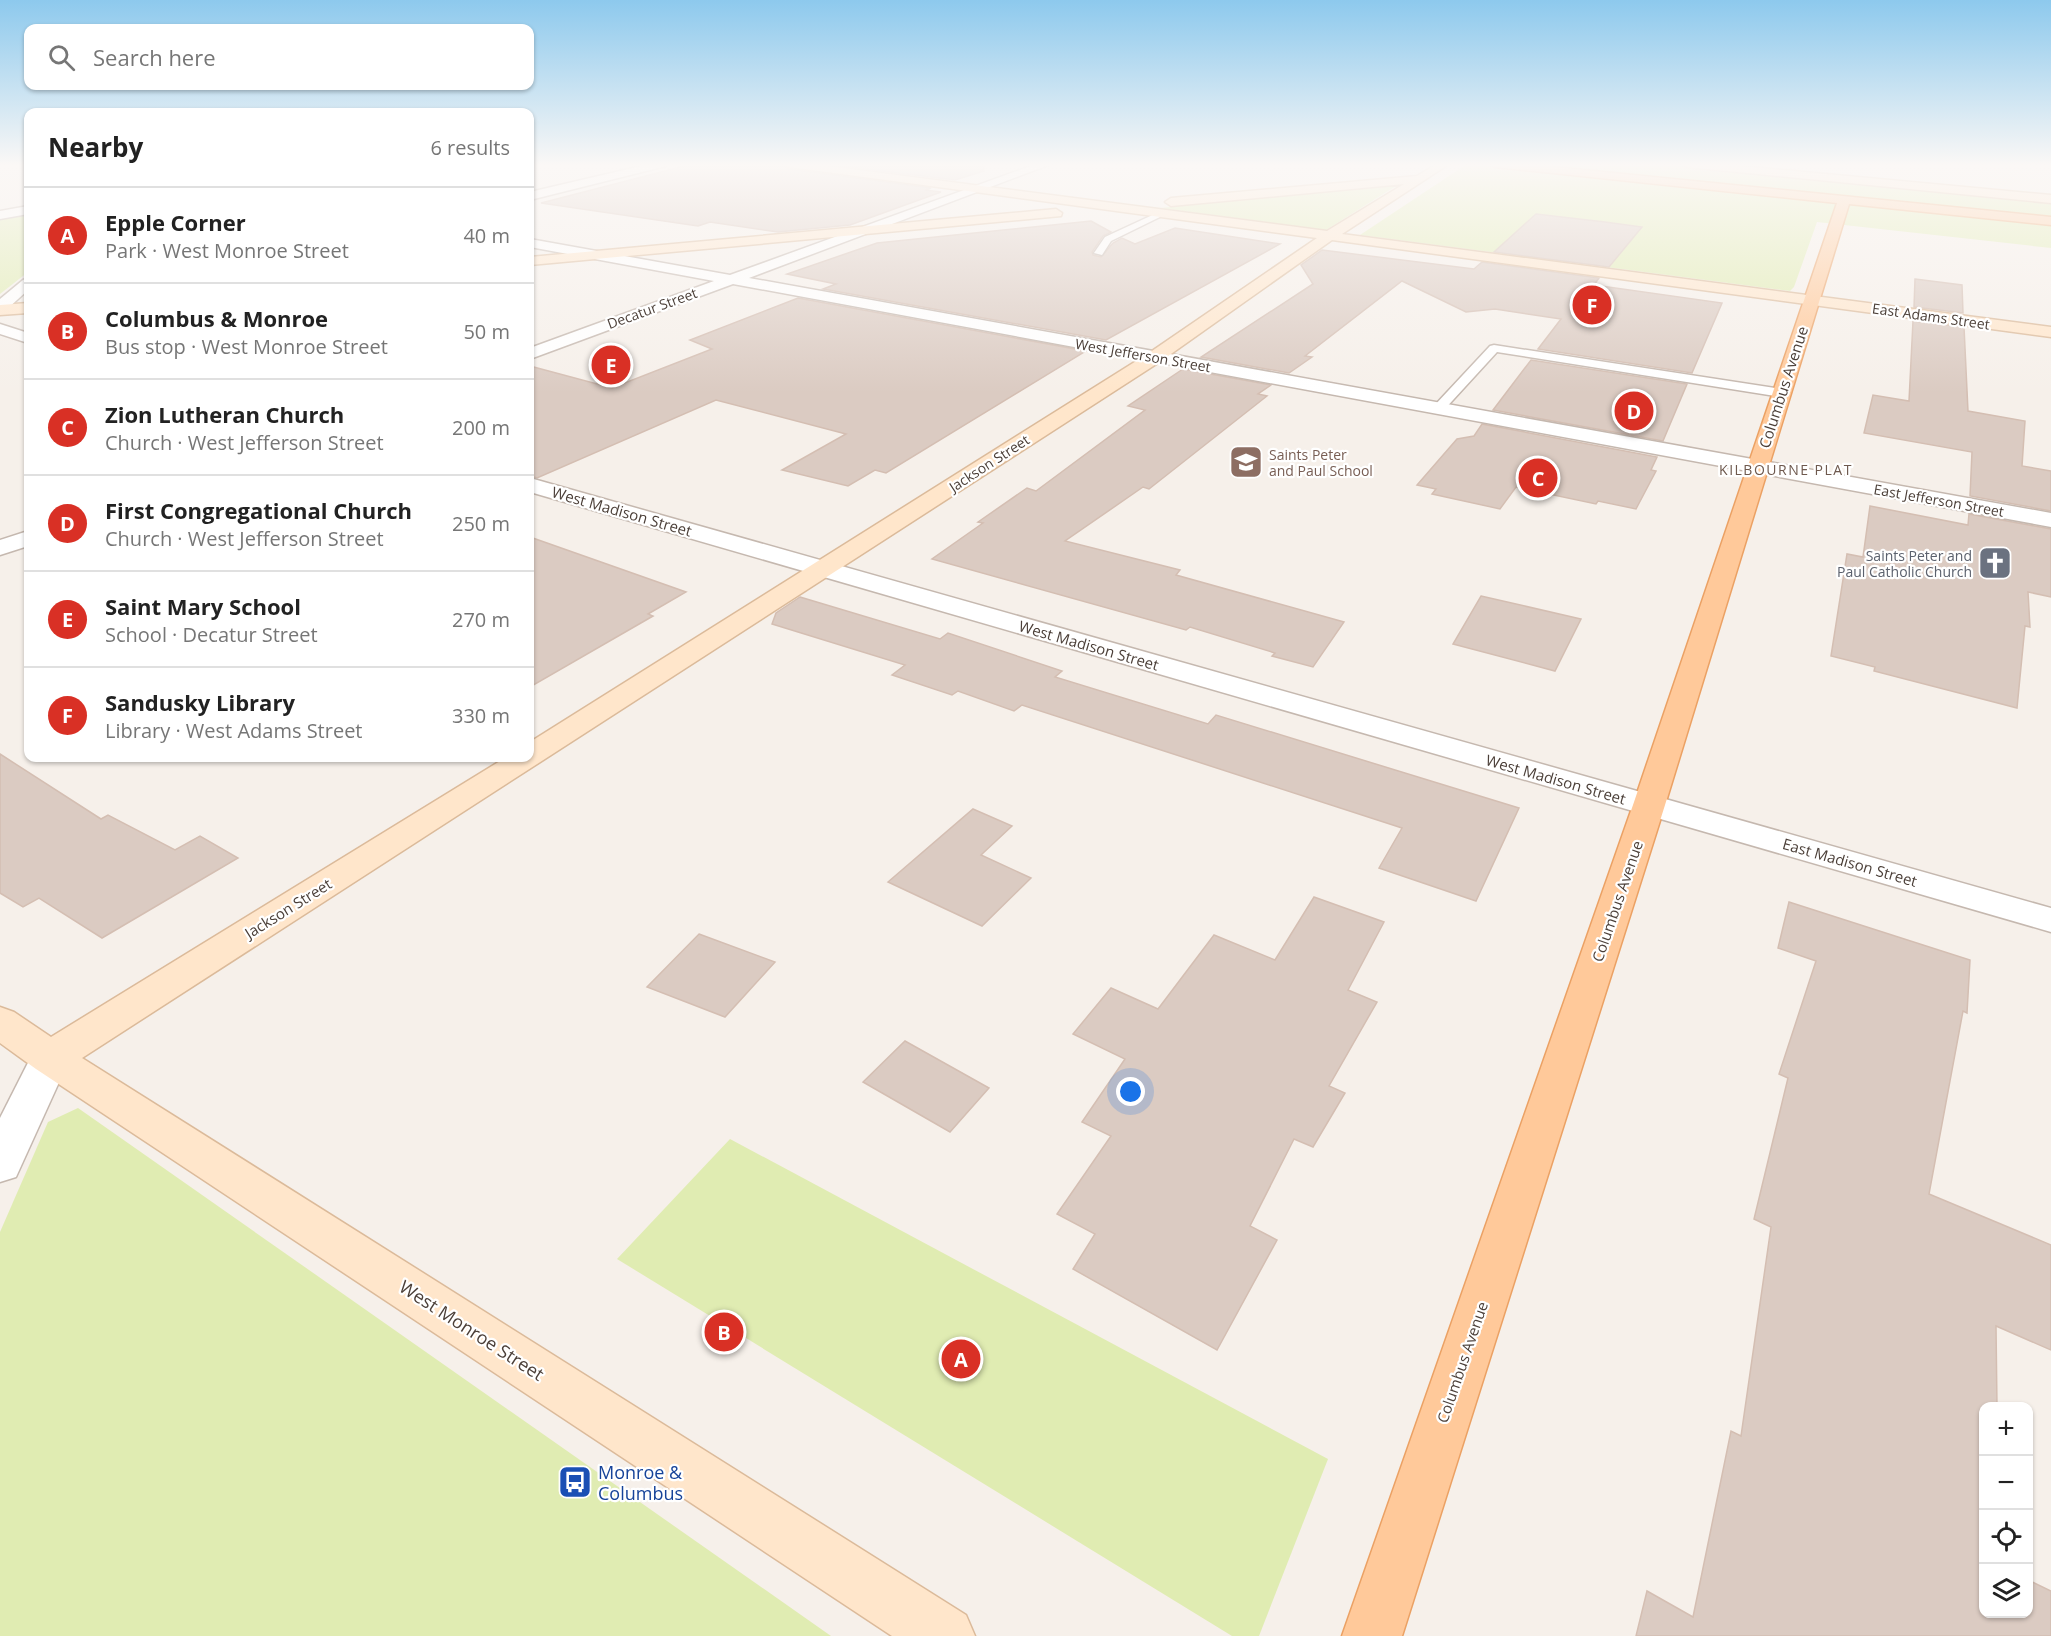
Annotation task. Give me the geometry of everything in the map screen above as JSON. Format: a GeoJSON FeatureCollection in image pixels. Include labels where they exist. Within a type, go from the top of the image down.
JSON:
{"type":"FeatureCollection","features":[{"type":"Feature","properties":{"kind":"main road","name":"Columbus Avenue"},"geometry":{"type":"LineString","coordinates":[[1372,1636],[1649,805],[1831,240]]}},
{"type":"Feature","properties":{"kind":"street"},"geometry":{"type":"LineString","coordinates":[[534,261],[759,240]]}},
{"type":"Feature","properties":{"kind":"street","name":"Decatur Street"},"geometry":{"type":"LineString","coordinates":[[534,353],[837,240]]}},
{"type":"Feature","properties":{"kind":"street","name":"Jackson Street"},"geometry":{"type":"LineString","coordinates":[[534,752],[1155,357],[1323,240]]}},
{"type":"Feature","properties":{"kind":"street","name":"East Adams Street"},"geometry":{"type":"LineString","coordinates":[[1362,240],[2051,332]]}},
{"type":"Feature","properties":{"kind":"street","name":"West Jefferson Street"},"geometry":{"type":"LineString","coordinates":[[534,244],[1756,467]]}},
{"type":"Feature","properties":{"kind":"street"},"geometry":{"type":"LineString","coordinates":[[0,308],[24,287]]}},
{"type":"Feature","properties":{"kind":"street"},"geometry":{"type":"LineString","coordinates":[[0,308],[24,308]]}},
{"type":"Feature","properties":{"kind":"street"},"geometry":{"type":"LineString","coordinates":[[2,331],[24,326]]}},
{"type":"Feature","properties":{"kind":"street"},"geometry":{"type":"LineString","coordinates":[[2,331],[24,337]]}},
{"type":"Feature","properties":{"kind":"street","name":"East Jefferson Street"},"geometry":{"type":"LineString","coordinates":[[1756,467],[2051,520]]}},
{"type":"Feature","properties":{"kind":"street","name":"West Madison Street"},"geometry":{"type":"LineString","coordinates":[[534,485],[1649,805]]}},
{"type":"Feature","properties":{"kind":"street"},"geometry":{"type":"LineString","coordinates":[[0,548],[24,539]]}},
{"type":"Feature","properties":{"kind":"street","name":"Jackson Street"},"geometry":{"type":"LineString","coordinates":[[50,1058],[519,762]]}},
{"type":"Feature","properties":{"kind":"street","name":"East Madison Street"},"geometry":{"type":"LineString","coordinates":[[1649,805],[2051,920]]}},
{"type":"Feature","properties":{"kind":"street","name":"West Monroe Street"},"geometry":{"type":"LineString","coordinates":[[0,1022],[50,1058],[945,1636]]}},
{"type":"Feature","properties":{"kind":"street"},"geometry":{"type":"LineString","coordinates":[[0,1164],[50,1058]]}},
{"type":"Feature","properties":{"kind":"lane"},"geometry":{"type":"LineString","coordinates":[[1099,253],[1107,240]]}},
{"type":"Feature","properties":{"kind":"lane"},"geometry":{"type":"LineString","coordinates":[[1438,408],[1494,348],[1781,393]]}},
{"type":"Feature","properties":{"kind":"green space"},"geometry":{"type":"Polygon","coordinates":[[[0,240],[24,240],[24,275],[0,294],[0,240]]]}},
{"type":"Feature","properties":{"kind":"green space"},"geometry":{"type":"Polygon","coordinates":[[[1401,240],[1811,240],[1794,287],[1790,291],[1401,240]]]}},
{"type":"Feature","properties":{"kind":"green space"},"geometry":{"type":"Polygon","coordinates":[[[1982,240],[2051,240],[2051,248],[1982,240]]]}},
{"type":"Feature","properties":{"kind":"green space"},"geometry":{"type":"Polygon","coordinates":[[[78,1108],[831,1636],[0,1636],[0,1232],[48,1122],[78,1108]]]}},
{"type":"Feature","properties":{"kind":"green space"},"geometry":{"type":"Polygon","coordinates":[[[730,1139],[1328,1459],[1259,1636],[1232,1636],[617,1259],[730,1139]]]}},
{"type":"Feature","properties":{"kind":"building"},"geometry":{"type":"Polygon","coordinates":[[[903,240],[1100,240],[1092,252],[1093,255],[1101,257],[1118,240],[1127,240],[1135,244],[1144,240],[1256,240],[1280,244],[1106,340],[823,289],[836,284],[787,274],[877,243],[903,240]]]}},
{"type":"Feature","properties":{"kind":"building"},"geometry":{"type":"Polygon","coordinates":[[[1507,240],[1631,240],[1609,267],[1494,252],[1507,240]]]}},
{"type":"Feature","properties":{"kind":"building"},"geometry":{"type":"Polygon","coordinates":[[[1322,250],[1474,269],[1482,262],[1599,278],[1594,285],[1722,303],[1692,373],[1538,349],[1561,319],[1495,309],[1466,312],[1402,281],[1305,356],[1312,357],[1289,373],[1201,357],[1313,284],[1301,265],[1322,250]]]}},
{"type":"Feature","properties":{"kind":"building"},"geometry":{"type":"Polygon","coordinates":[[[1915,279],[1962,285],[1963,313],[1914,307],[1915,279]]]}},
{"type":"Feature","properties":{"kind":"building"},"geometry":{"type":"Polygon","coordinates":[[[798,298],[1086,351],[886,473],[875,470],[848,486],[782,470],[846,434],[716,400],[537,478],[534,477],[534,367],[612,388],[712,349],[690,340],[798,298]]]}},
{"type":"Feature","properties":{"kind":"building"},"geometry":{"type":"Polygon","coordinates":[[[1913,321],[1964,327],[1968,411],[2025,421],[2022,466],[2051,471],[2051,511],[1970,496],[1972,452],[1864,433],[1873,395],[1909,401],[1913,321]]]}},
{"type":"Feature","properties":{"kind":"building"},"geometry":{"type":"Polygon","coordinates":[[[1531,360],[1687,384],[1663,441],[1493,410],[1531,360]]]}},
{"type":"Feature","properties":{"kind":"building"},"geometry":{"type":"Polygon","coordinates":[[[1183,369],[1271,385],[1258,394],[1267,396],[1149,489],[1143,487],[1065,541],[1180,570],[1176,575],[1344,622],[1313,667],[1272,656],[1275,653],[1190,627],[1186,630],[932,559],[983,523],[978,522],[1027,488],[1036,491],[1145,410],[1128,406],[1183,369]]]}},
{"type":"Feature","properties":{"kind":"building"},"geometry":{"type":"Polygon","coordinates":[[[1482,424],[1657,457],[1651,470],[1656,471],[1636,509],[1598,501],[1596,504],[1516,487],[1500,509],[1432,494],[1436,489],[1417,485],[1457,439],[1474,436],[1482,424]]]}},
{"type":"Feature","properties":{"kind":"building"},"geometry":{"type":"Polygon","coordinates":[[[1870,506],[1968,525],[1969,514],[2051,529],[2051,597],[2028,592],[2030,627],[2025,626],[2017,708],[1874,671],[1875,667],[1831,656],[1847,554],[1863,557],[1870,506]]]}},
{"type":"Feature","properties":{"kind":"building"},"geometry":{"type":"Polygon","coordinates":[[[534,538],[686,592],[648,614],[653,616],[534,685],[534,538]]]}},
{"type":"Feature","properties":{"kind":"building"},"geometry":{"type":"Polygon","coordinates":[[[1481,596],[1581,619],[1555,671],[1453,644],[1481,596]]]}},
{"type":"Feature","properties":{"kind":"building"},"geometry":{"type":"Polygon","coordinates":[[[800,597],[940,639],[948,633],[1062,671],[1055,677],[1208,724],[1216,715],[1519,808],[1476,901],[1379,868],[1402,828],[1022,705],[1014,711],[958,691],[952,695],[892,675],[905,665],[772,624],[776,613],[800,597]]]}},
{"type":"Feature","properties":{"kind":"building"},"geometry":{"type":"Polygon","coordinates":[[[0,754],[101,819],[108,815],[175,850],[200,836],[238,858],[102,938],[39,898],[23,907],[0,893],[0,754]]]}},
{"type":"Feature","properties":{"kind":"building"},"geometry":{"type":"Polygon","coordinates":[[[973,809],[1012,826],[981,855],[1031,878],[982,926],[888,882],[973,809]]]}},
{"type":"Feature","properties":{"kind":"building"},"geometry":{"type":"Polygon","coordinates":[[[1314,897],[1384,922],[1348,990],[1377,1002],[1329,1086],[1345,1093],[1313,1147],[1294,1139],[1250,1226],[1277,1240],[1217,1350],[1073,1269],[1095,1234],[1057,1214],[1111,1136],[1082,1122],[1125,1059],[1073,1034],[1111,988],[1158,1009],[1214,935],[1275,960],[1314,897]]]}},
{"type":"Feature","properties":{"kind":"building"},"geometry":{"type":"Polygon","coordinates":[[[1789,902],[1970,960],[1967,1013],[1963,1011],[1929,1194],[2051,1245],[2051,1350],[1996,1326],[1997,1402],[1979,1402],[1979,1618],[2033,1618],[2033,1582],[2051,1591],[2051,1636],[1636,1636],[1647,1591],[1693,1617],[1731,1431],[1741,1436],[1771,1227],[1754,1219],[1788,1078],[1779,1074],[1816,961],[1778,948],[1789,902]]]}},
{"type":"Feature","properties":{"kind":"building"},"geometry":{"type":"Polygon","coordinates":[[[699,934],[775,962],[725,1017],[647,987],[699,934]]]}},
{"type":"Feature","properties":{"kind":"building"},"geometry":{"type":"Polygon","coordinates":[[[905,1041],[989,1088],[950,1132],[863,1082],[905,1041]]]}},
{"type":"Feature","properties":{"kind":"place","name":"Sandusky Library"},"geometry":{"type":"Point","coordinates":[1592,305]}},
{"type":"Feature","properties":{"kind":"place","name":"Saint Mary School"},"geometry":{"type":"Point","coordinates":[611,365]}},
{"type":"Feature","properties":{"kind":"place","name":"First Congregational Church"},"geometry":{"type":"Point","coordinates":[1634,411]}},
{"type":"Feature","properties":{"kind":"place","name":"Saints Peter and Paul School"},"geometry":{"type":"Point","coordinates":[1246,462]}},
{"type":"Feature","properties":{"kind":"place","name":"Zion Lutheran Church"},"geometry":{"type":"Point","coordinates":[1538,478]}},
{"type":"Feature","properties":{"kind":"place","name":"Saints Peter and Paul Catholic Church"},"geometry":{"type":"Point","coordinates":[1995,563]}},
{"type":"Feature","properties":{"kind":"place","name":"Columbus & Monroe"},"geometry":{"type":"Point","coordinates":[724,1332]}},
{"type":"Feature","properties":{"kind":"place","name":"Epple Corner"},"geometry":{"type":"Point","coordinates":[961,1359]}},
{"type":"Feature","properties":{"kind":"place","name":"Monroe & Columbus"},"geometry":{"type":"Point","coordinates":[575,1482]}},
{"type":"Feature","properties":{"kind":"district","name":"KILBOURNE PLAT"},"geometry":{"type":"Point","coordinates":[1786,469]}}]}
